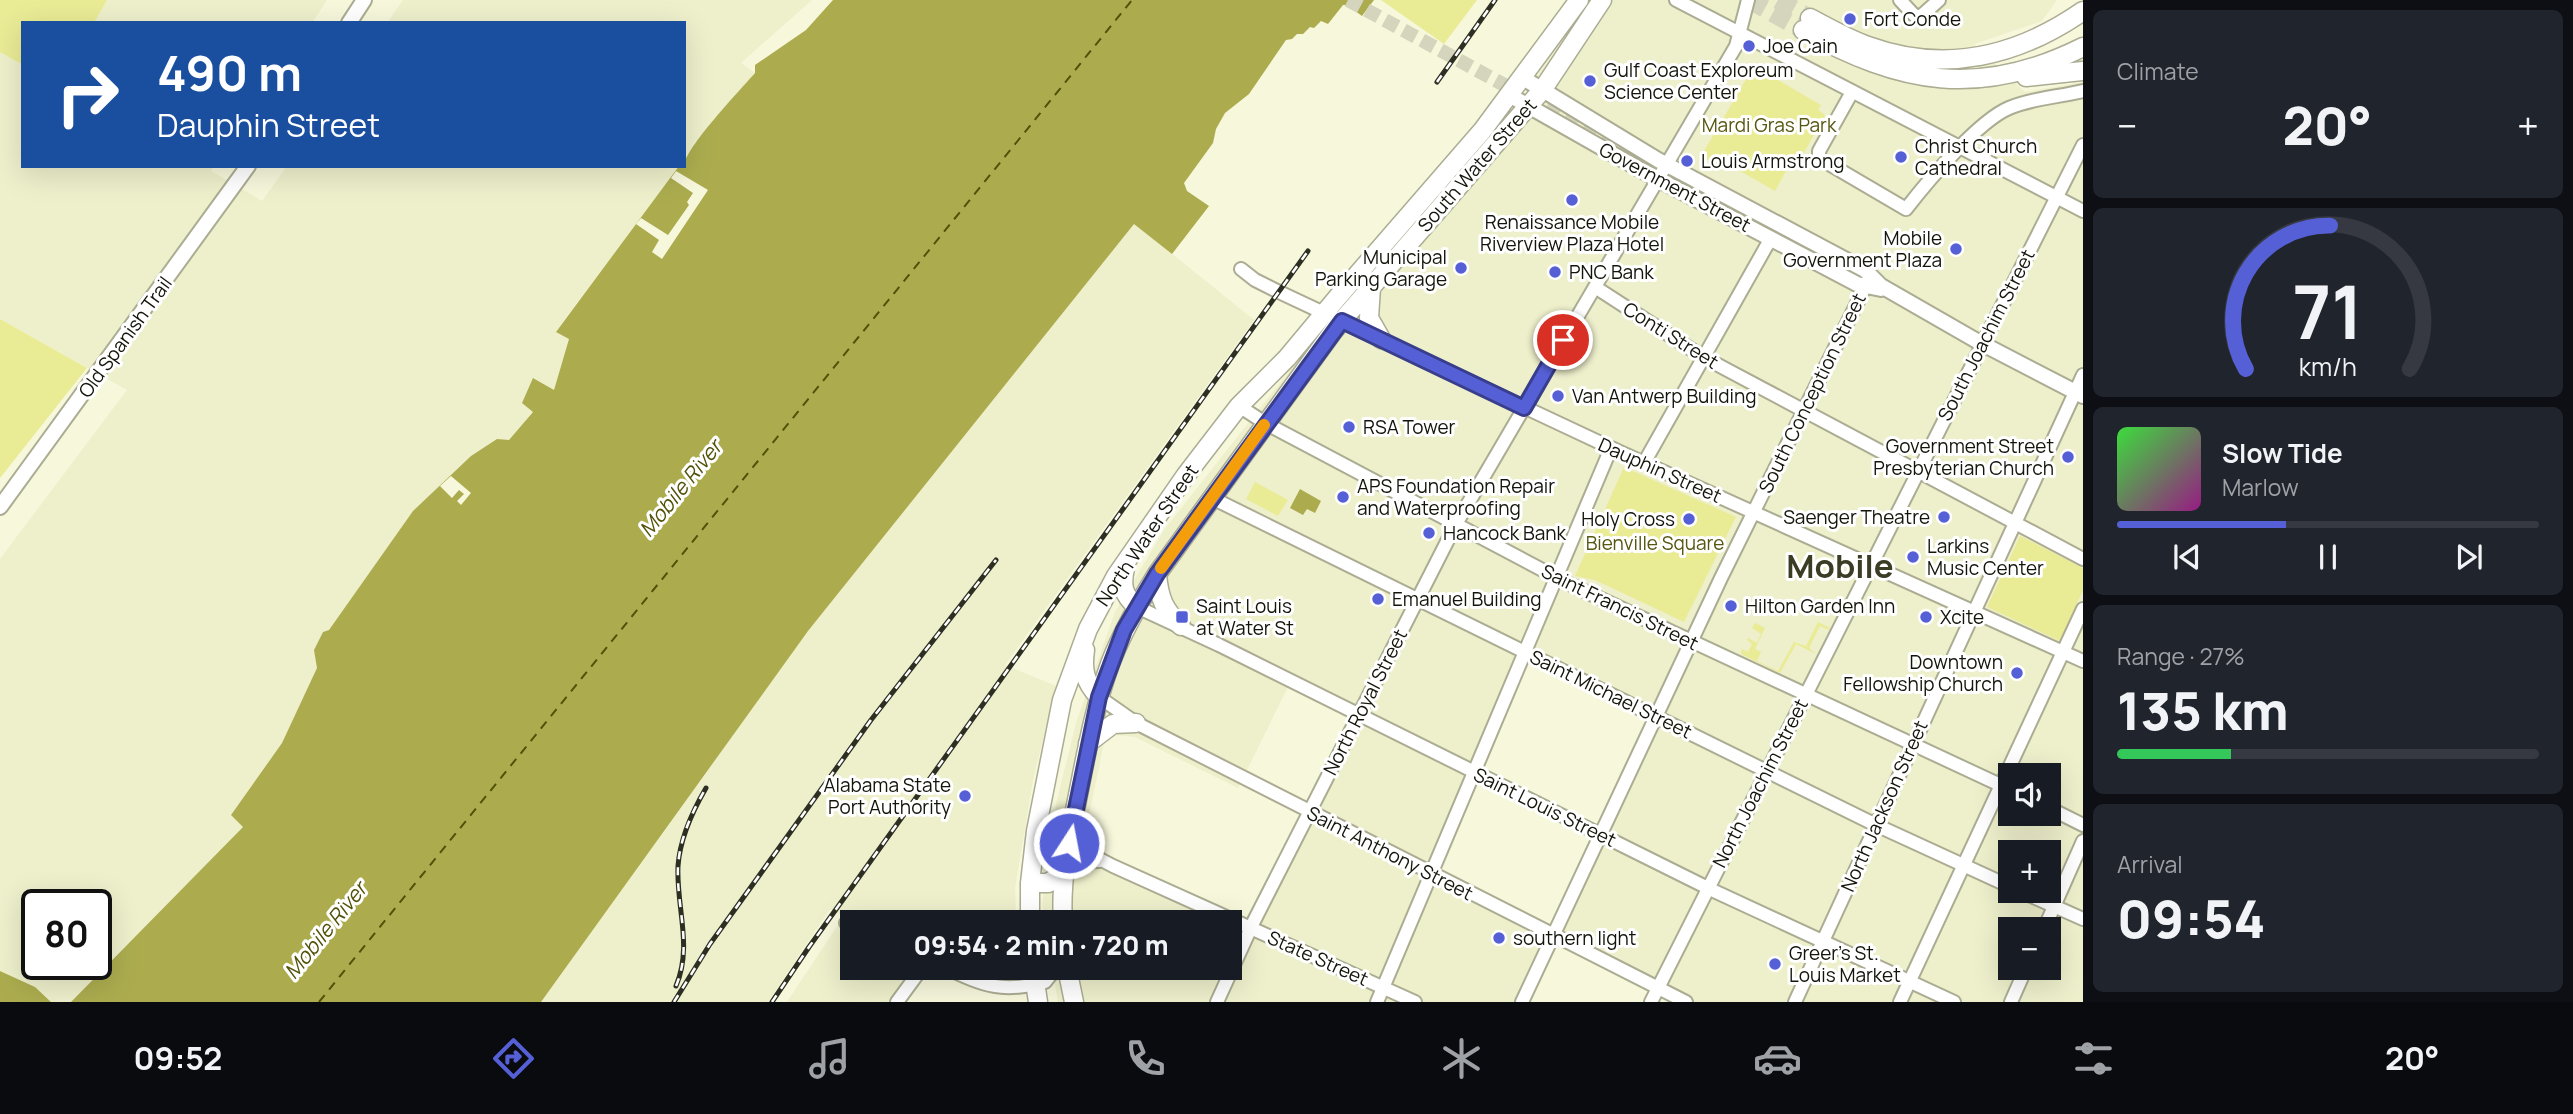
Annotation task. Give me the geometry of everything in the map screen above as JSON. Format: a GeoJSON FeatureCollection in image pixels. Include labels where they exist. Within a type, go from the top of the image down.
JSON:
{"type":"FeatureCollection","features":[{"type":"Feature","properties":{"kind":"highway","name":"South Water Street"},"geometry":{"type":"LineString","coordinates":[[1333,317],[1510,95],[1579,0]]}},
{"type":"Feature","properties":{"kind":"highway","name":"South Water Street"},"geometry":{"type":"LineString","coordinates":[[1333,317],[1371,286],[1529,106],[1602,0]]}},
{"type":"Feature","properties":{"kind":"highway"},"geometry":{"type":"LineString","coordinates":[[2083,11],[2020,47],[1992,54],[1949,59],[1905,56],[1806,24],[1851,55],[1898,72],[1941,78],[2022,78],[2083,71]]}},
{"type":"Feature","properties":{"kind":"highway"},"geometry":{"type":"LineString","coordinates":[[1984,77],[2029,69],[2083,47]]}},
{"type":"Feature","properties":{"kind":"highway"},"geometry":{"type":"LineString","coordinates":[[1371,286],[1368,315],[1381,339]]}},
{"type":"Feature","properties":{"kind":"highway","name":"North Water Street"},"geometry":{"type":"LineString","coordinates":[[1030,910],[1036,831],[1062,700],[1091,622],[1127,558],[1239,406],[1333,317]]}},
{"type":"Feature","properties":{"kind":"highway","name":"North Water Street"},"geometry":{"type":"LineString","coordinates":[[1063,910],[1064,873],[1088,743],[1110,664],[1137,607],[1157,574],[1265,423],[1333,317]]}},
{"type":"Feature","properties":{"kind":"highway"},"geometry":{"type":"LineString","coordinates":[[1127,558],[1122,585],[1124,594],[1137,607]]}},
{"type":"Feature","properties":{"kind":"highway"},"geometry":{"type":"LineString","coordinates":[[1157,574],[1162,605],[1181,626]]}},
{"type":"Feature","properties":{"kind":"highway"},"geometry":{"type":"LineString","coordinates":[[1099,697],[1084,676],[1091,622],[1113,602],[1121,601],[1137,607]]}},
{"type":"Feature","properties":{"kind":"highway"},"geometry":{"type":"LineString","coordinates":[[1088,743],[1113,724],[1136,723]]}},
{"type":"Feature","properties":{"kind":"highway"},"geometry":{"type":"LineString","coordinates":[[1045,786],[1064,791],[1070,797],[1065,827],[1069,843]]}},
{"type":"Feature","properties":{"kind":"highway"},"geometry":{"type":"LineString","coordinates":[[1030,883],[1048,883],[1064,873]]}},
{"type":"Feature","properties":{"kind":"highway"},"geometry":{"type":"LineString","coordinates":[[1069,980],[1073,1002]]}},
{"type":"Feature","properties":{"kind":"main road"},"geometry":{"type":"LineString","coordinates":[[350,21],[364,0]]}},
{"type":"Feature","properties":{"kind":"main road","name":"South Water Street"},"geometry":{"type":"LineString","coordinates":[[1566,19],[1573,0]]}},
{"type":"Feature","properties":{"kind":"main road","name":"Government Street"},"geometry":{"type":"LineString","coordinates":[[1523,78],[1868,281]]}},
{"type":"Feature","properties":{"kind":"main road","name":"Government Street"},"geometry":{"type":"LineString","coordinates":[[1510,95],[1658,179],[1868,281],[2079,394]]}},
{"type":"Feature","properties":{"kind":"main road","name":"Old Spanish Trail"},"geometry":{"type":"LineString","coordinates":[[0,507],[247,168]]}},
{"type":"Feature","properties":{"kind":"main road","name":"Government Street"},"geometry":{"type":"LineString","coordinates":[[1675,179],[1770,233]]}},
{"type":"Feature","properties":{"kind":"street"},"geometry":{"type":"LineString","coordinates":[[1676,0],[2083,211]]}},
{"type":"Feature","properties":{"kind":"street","name":"North Royal Street"},"geometry":{"type":"LineString","coordinates":[[1217,1002],[1309,812],[1456,524],[1736,46],[1748,0]]}},
{"type":"Feature","properties":{"kind":"street"},"geometry":{"type":"LineString","coordinates":[[1900,0],[1914,15],[1920,17],[1940,0]]}},
{"type":"Feature","properties":{"kind":"street"},"geometry":{"type":"LineString","coordinates":[[1852,92],[1819,151],[1819,158],[1906,209],[1932,176],[1961,147],[2008,108],[2083,91]]}},
{"type":"Feature","properties":{"kind":"street","name":"South Joachim Street"},"geometry":{"type":"LineString","coordinates":[[1871,564],[2083,145]]}},
{"type":"Feature","properties":{"kind":"street"},"geometry":{"type":"LineString","coordinates":[[1644,463],[1770,233]]}},
{"type":"Feature","properties":{"kind":"street","name":"Dauphin Street"},"geometry":{"type":"LineString","coordinates":[[1241,269],[1255,280],[1524,408],[2083,661]]}},
{"type":"Feature","properties":{"kind":"street","name":"South Conception Street"},"geometry":{"type":"LineString","coordinates":[[1522,1002],[1691,642],[1868,281]]}},
{"type":"Feature","properties":{"kind":"street","name":"Conti Street"},"geometry":{"type":"LineString","coordinates":[[1594,287],[1703,357],[2083,559]]}},
{"type":"Feature","properties":{"kind":"street","name":"North Jackson Street"},"geometry":{"type":"LineString","coordinates":[[1795,1002],[2014,522],[2079,394],[2083,375]]}},
{"type":"Feature","properties":{"kind":"street","name":"Saint Francis Street"},"geometry":{"type":"LineString","coordinates":[[1239,406],[1265,423],[1557,577],[1998,784]]}},
{"type":"Feature","properties":{"kind":"street"},"geometry":{"type":"LineString","coordinates":[[1377,1002],[1611,448]]}},
{"type":"Feature","properties":{"kind":"street","name":"Saint Michael Street"},"geometry":{"type":"LineString","coordinates":[[1212,498],[1875,825],[1998,881]]}},
{"type":"Feature","properties":{"kind":"street","name":"North Joachim Street"},"geometry":{"type":"LineString","coordinates":[[1651,1002],[1871,564]]}},
{"type":"Feature","properties":{"kind":"street","name":"Saint Louis Street"},"geometry":{"type":"LineString","coordinates":[[1137,607],[1170,624],[1181,626],[1707,888],[1954,1002]]}},
{"type":"Feature","properties":{"kind":"street"},"geometry":{"type":"LineString","coordinates":[[2016,763],[2083,609]]}},
{"type":"Feature","properties":{"kind":"street","name":"Saint Anthony Street"},"geometry":{"type":"LineString","coordinates":[[1099,697],[1136,723],[1686,1002]]}},
{"type":"Feature","properties":{"kind":"street"},"geometry":{"type":"LineString","coordinates":[[1900,1002],[1964,866],[1998,803]]}},
{"type":"Feature","properties":{"kind":"street"},"geometry":{"type":"LineString","coordinates":[[2061,814],[2083,824]]}},
{"type":"Feature","properties":{"kind":"street"},"geometry":{"type":"LineString","coordinates":[[2049,917],[2083,841]]}},
{"type":"Feature","properties":{"kind":"street","name":"State Street"},"geometry":{"type":"LineString","coordinates":[[1069,843],[1106,863],[1415,1002]]}},
{"type":"Feature","properties":{"kind":"street"},"geometry":{"type":"LineString","coordinates":[[1064,873],[1087,860],[1106,863]]}},
{"type":"Feature","properties":{"kind":"street"},"geometry":{"type":"LineString","coordinates":[[2047,903],[2083,919]]}},
{"type":"Feature","properties":{"kind":"street"},"geometry":{"type":"LineString","coordinates":[[897,1002],[913,980]]}},
{"type":"Feature","properties":{"kind":"street"},"geometry":{"type":"LineString","coordinates":[[972,980],[993,987],[1037,991]]}},
{"type":"Feature","properties":{"kind":"street"},"geometry":{"type":"LineString","coordinates":[[2011,1002],[2021,980]]}},
{"type":"Feature","properties":{"kind":"shaded area"},"geometry":{"type":"Polygon","coordinates":[[[107,0],[327,0],[313,21],[95,21],[107,0]]]}},
{"type":"Feature","properties":{"kind":"shaded area"},"geometry":{"type":"Polygon","coordinates":[[[403,0],[812,0],[741,63],[755,73],[686,157],[686,21],[388,21],[403,0]]]}},
{"type":"Feature","properties":{"kind":"shaded area"},"geometry":{"type":"Polygon","coordinates":[[[1589,0],[2057,0],[2042,21],[1974,44],[2025,92],[2083,82],[2083,1002],[1676,1002],[1548,937],[1518,1002],[1058,1002],[1054,980],[1242,980],[1242,920],[1248,923],[1352,717],[1289,685],[1238,788],[1135,737],[1115,735],[1104,742],[1083,846],[1220,910],[1043,910],[1056,804],[1076,723],[1115,612],[1164,530],[1320,332],[1447,189],[1527,91],[1589,0]],[[1531,658],[1439,873],[1552,930],[1652,719],[1531,658]]]}},
{"type":"Feature","properties":{"kind":"shaded area"},"geometry":{"type":"Polygon","coordinates":[[[0,52],[21,64],[21,168],[213,168],[211,171],[262,201],[286,168],[678,168],[556,331],[569,339],[554,390],[534,378],[533,411],[523,424],[509,440],[471,456],[413,511],[329,630],[323,632],[314,650],[318,668],[282,743],[231,815],[243,827],[112,960],[112,889],[21,889],[21,980],[93,980],[71,1002],[51,1002],[35,987],[0,971],[0,559],[127,390],[0,319],[0,52]]]}},
{"type":"Feature","properties":{"kind":"shaded area"},"geometry":{"type":"Polygon","coordinates":[[[1134,223],[1254,320],[1005,665],[1056,686],[1033,780],[1015,888],[1016,910],[840,910],[840,914],[830,909],[768,1002],[541,1002],[808,631],[1134,223]]]}},
{"type":"Feature","properties":{"kind":"shaded area"},"geometry":{"type":"Polygon","coordinates":[[[840,922],[840,980],[918,980],[902,1002],[787,1002],[840,922]]]}},
{"type":"Feature","properties":{"kind":"shaded area"},"geometry":{"type":"Polygon","coordinates":[[[986,980],[1018,980],[995,984],[986,980]]]}},
{"type":"Feature","properties":{"kind":"green space"},"geometry":{"type":"Polygon","coordinates":[[[0,0],[107,0],[95,21],[21,21],[21,64],[0,52],[0,0]]]}},
{"type":"Feature","properties":{"kind":"green space"},"geometry":{"type":"Polygon","coordinates":[[[1381,0],[1477,0],[1444,44],[1381,0]]]}},
{"type":"Feature","properties":{"kind":"green space","name":"Mardi Gras Park"},"geometry":{"type":"Polygon","coordinates":[[[1754,66],[1821,105],[1818,110],[1825,115],[1796,167],[1790,164],[1775,191],[1726,163],[1724,165],[1719,162],[1717,165],[1701,156],[1754,66]]]}},
{"type":"Feature","properties":{"kind":"green space"},"geometry":{"type":"Polygon","coordinates":[[[0,319],[87,368],[0,478],[0,319]]]}},
{"type":"Feature","properties":{"kind":"green space","name":"Bienville Square"},"geometry":{"type":"Polygon","coordinates":[[[1624,467],[1736,517],[1684,622],[1595,580],[1575,576],[1624,467]]]}},
{"type":"Feature","properties":{"kind":"green space"},"geometry":{"type":"Polygon","coordinates":[[[1255,482],[1288,500],[1278,516],[1246,499],[1255,482]]]}},
{"type":"Feature","properties":{"kind":"green space"},"geometry":{"type":"Polygon","coordinates":[[[2020,536],[2083,568],[2083,590],[2060,641],[1987,607],[2020,536]]]}},
{"type":"Feature","properties":{"kind":"green space"},"geometry":{"type":"Polygon","coordinates":[[[1818,622],[1830,628],[1829,630],[1820,626],[1809,648],[1816,654],[1796,644],[1780,673],[1741,654],[1742,649],[1748,652],[1752,644],[1748,638],[1757,643],[1761,634],[1752,628],[1755,623],[1765,628],[1755,649],[1761,652],[1757,661],[1778,671],[1794,642],[1806,646],[1818,622]]]}},
{"type":"Feature","properties":{"kind":"water","name":"Mobile River"},"geometry":{"type":"Polygon","coordinates":[[[833,0],[1374,0],[1362,16],[1343,5],[1328,24],[1321,21],[1303,34],[1286,40],[1249,94],[1225,113],[1216,129],[1213,143],[1184,183],[1187,191],[1209,206],[1172,254],[1134,224],[808,631],[541,1002],[71,1002],[93,980],[112,980],[112,960],[243,827],[231,815],[282,743],[317,668],[314,650],[323,632],[329,630],[413,511],[471,456],[497,439],[509,440],[533,412],[522,403],[533,378],[554,390],[569,339],[556,332],[678,168],[686,168],[686,158],[693,147],[755,73],[755,65],[806,30],[833,0]]]}},
{"type":"Feature","properties":{"kind":"water"},"geometry":{"type":"Polygon","coordinates":[[[1300,489],[1321,501],[1315,513],[1307,509],[1303,515],[1290,508],[1300,489]]]}},
{"type":"Feature","properties":{"kind":"water"},"geometry":{"type":"Polygon","coordinates":[[[0,971],[35,987],[51,1002],[0,1002],[0,971]]]}},
{"type":"Feature","properties":{"kind":"pier"},"geometry":{"type":"Polygon","coordinates":[[[676,171],[708,190],[662,259],[652,252],[659,240],[636,224],[641,218],[668,235],[689,205],[687,202],[693,193],[671,178],[676,171]]]}},
{"type":"Feature","properties":{"kind":"pier"},"geometry":{"type":"Polygon","coordinates":[[[451,476],[471,493],[461,505],[457,501],[464,494],[459,490],[452,498],[440,486],[451,476]]]}},
{"type":"Feature","properties":{"kind":"ferry route"},"geometry":{"type":"LineString","coordinates":[[319,1002],[1132,0]]}},
{"type":"Feature","properties":{"kind":"tunnel"},"geometry":{"type":"LineString","coordinates":[[1348,0],[1519,93]]}},
{"type":"Feature","properties":{"kind":"tunnel"},"geometry":{"type":"LineString","coordinates":[[1749,0],[1803,30]]}},
{"type":"Feature","properties":{"kind":"tunnel"},"geometry":{"type":"LineString","coordinates":[[1778,0],[1810,18]]}},
{"type":"Feature","properties":{"kind":"tunnel"},"geometry":{"type":"LineString","coordinates":[[1546,108],[1675,179]]}},
{"type":"Feature","properties":{"kind":"railway"},"geometry":{"type":"LineString","coordinates":[[1437,82],[1495,0]]}},
{"type":"Feature","properties":{"kind":"railway"},"geometry":{"type":"LineString","coordinates":[[772,1002],[1308,251]]}},
{"type":"Feature","properties":{"kind":"railway"},"geometry":{"type":"LineString","coordinates":[[674,1002],[710,944],[871,720],[996,560]]}},
{"type":"Feature","properties":{"kind":"railway"},"geometry":{"type":"LineString","coordinates":[[676,986],[681,971],[684,941],[678,881],[679,856],[688,826],[706,788]]}},
{"type":"Feature","properties":{"kind":"slow traffic"},"geometry":{"type":"LineString","coordinates":[[1161,568],[1264,425]]}},
{"type":"Feature","properties":{"kind":"place","name":"Fort Conde"},"geometry":{"type":"Point","coordinates":[1850,19]}},
{"type":"Feature","properties":{"kind":"place","name":"Joe Cain"},"geometry":{"type":"Point","coordinates":[1749,46]}},
{"type":"Feature","properties":{"kind":"place","name":"Gulf Coast Exploreum Science Center"},"geometry":{"type":"Point","coordinates":[1590,81]}},
{"type":"Feature","properties":{"kind":"place","name":"Christ Church Cathedral"},"geometry":{"type":"Point","coordinates":[1901,157]}},
{"type":"Feature","properties":{"kind":"place","name":"Louis Armstrong"},"geometry":{"type":"Point","coordinates":[1687,161]}},
{"type":"Feature","properties":{"kind":"place","name":"Renaissance Mobile Riverview Plaza Hotel"},"geometry":{"type":"Point","coordinates":[1572,200]}},
{"type":"Feature","properties":{"kind":"place","name":"Mobile Government Plaza"},"geometry":{"type":"Point","coordinates":[1956,249]}},
{"type":"Feature","properties":{"kind":"place","name":"Municipal Parking Garage"},"geometry":{"type":"Point","coordinates":[1461,268]}},
{"type":"Feature","properties":{"kind":"place","name":"PNC Bank"},"geometry":{"type":"Point","coordinates":[1555,272]}},
{"type":"Feature","properties":{"kind":"place","name":"Van Antwerp Building"},"geometry":{"type":"Point","coordinates":[1558,396]}},
{"type":"Feature","properties":{"kind":"place","name":"RSA Tower"},"geometry":{"type":"Point","coordinates":[1349,427]}},
{"type":"Feature","properties":{"kind":"place","name":"Government Street Presbyterian Church"},"geometry":{"type":"Point","coordinates":[2068,457]}},
{"type":"Feature","properties":{"kind":"place","name":"APS Foundation Repair and Waterproofing"},"geometry":{"type":"Point","coordinates":[1343,497]}},
{"type":"Feature","properties":{"kind":"place","name":"Saenger Theatre"},"geometry":{"type":"Point","coordinates":[1944,517]}},
{"type":"Feature","properties":{"kind":"place","name":"Holy Cross"},"geometry":{"type":"Point","coordinates":[1689,519]}},
{"type":"Feature","properties":{"kind":"place","name":"Hancock Bank"},"geometry":{"type":"Point","coordinates":[1429,533]}},
{"type":"Feature","properties":{"kind":"place","name":"Larkins Music Center"},"geometry":{"type":"Point","coordinates":[1913,557]}},
{"type":"Feature","properties":{"kind":"place","name":"Emanuel Building"},"geometry":{"type":"Point","coordinates":[1378,599]}},
{"type":"Feature","properties":{"kind":"place","name":"Hilton Garden Inn"},"geometry":{"type":"Point","coordinates":[1731,606]}},
{"type":"Feature","properties":{"kind":"place","name":"Saint Louis at Water St"},"geometry":{"type":"Point","coordinates":[1182,617]}},
{"type":"Feature","properties":{"kind":"place","name":"Xcite"},"geometry":{"type":"Point","coordinates":[1926,617]}},
{"type":"Feature","properties":{"kind":"place","name":"Downtown Fellowship Church"},"geometry":{"type":"Point","coordinates":[2017,673]}},
{"type":"Feature","properties":{"kind":"place","name":"Alabama State Port Authority"},"geometry":{"type":"Point","coordinates":[965,796]}},
{"type":"Feature","properties":{"kind":"place","name":"southern light"},"geometry":{"type":"Point","coordinates":[1499,938]}},
{"type":"Feature","properties":{"kind":"place","name":"Greer's St. Louis Market"},"geometry":{"type":"Point","coordinates":[1775,964]}},
{"type":"Feature","properties":{"kind":"district","name":"Mobile"},"geometry":{"type":"Point","coordinates":[1840,565]}},
{"type":"Feature","properties":{"kind":"route"},"geometry":{"type":"LineString","coordinates":[[1069,843],[1099,697],[1124,630],[1157,574],[1342,321],[1524,408],[1563,340]]}}]}
